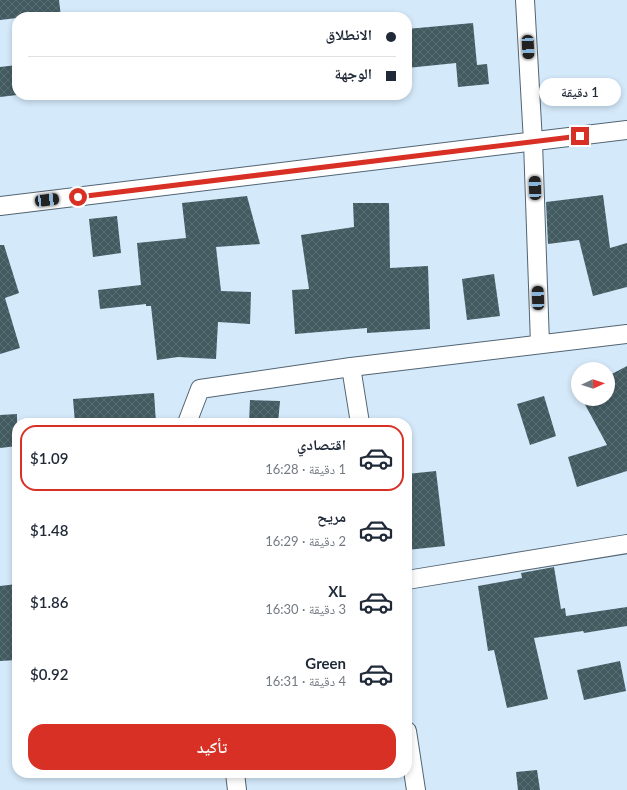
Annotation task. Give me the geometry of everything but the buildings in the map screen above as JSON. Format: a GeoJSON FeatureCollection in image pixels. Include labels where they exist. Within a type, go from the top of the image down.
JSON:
{"type":"FeatureCollection","features":[{"type":"Feature","properties":{"kind":"street"},"geometry":{"type":"LineString","coordinates":[[525,0],[533,142],[540,344]]}},
{"type":"Feature","properties":{"kind":"street"},"geometry":{"type":"LineString","coordinates":[[0,206],[627,130]]}},
{"type":"Feature","properties":{"kind":"street"},"geometry":{"type":"LineString","coordinates":[[189,418],[200,389],[351,367],[627,334]]}},
{"type":"Feature","properties":{"kind":"street"},"geometry":{"type":"LineString","coordinates":[[351,367],[359,418]]}},
{"type":"Feature","properties":{"kind":"street"},"geometry":{"type":"LineString","coordinates":[[412,579],[627,544]]}},
{"type":"Feature","properties":{"kind":"street"},"geometry":{"type":"LineString","coordinates":[[412,764],[416,790]]}},
{"type":"Feature","properties":{"kind":"street"},"geometry":{"type":"LineString","coordinates":[[235,778],[237,790]]}},
{"type":"Feature","properties":{"kind":"route"},"geometry":{"type":"LineString","coordinates":[[78,197],[580,136]]}}]}
